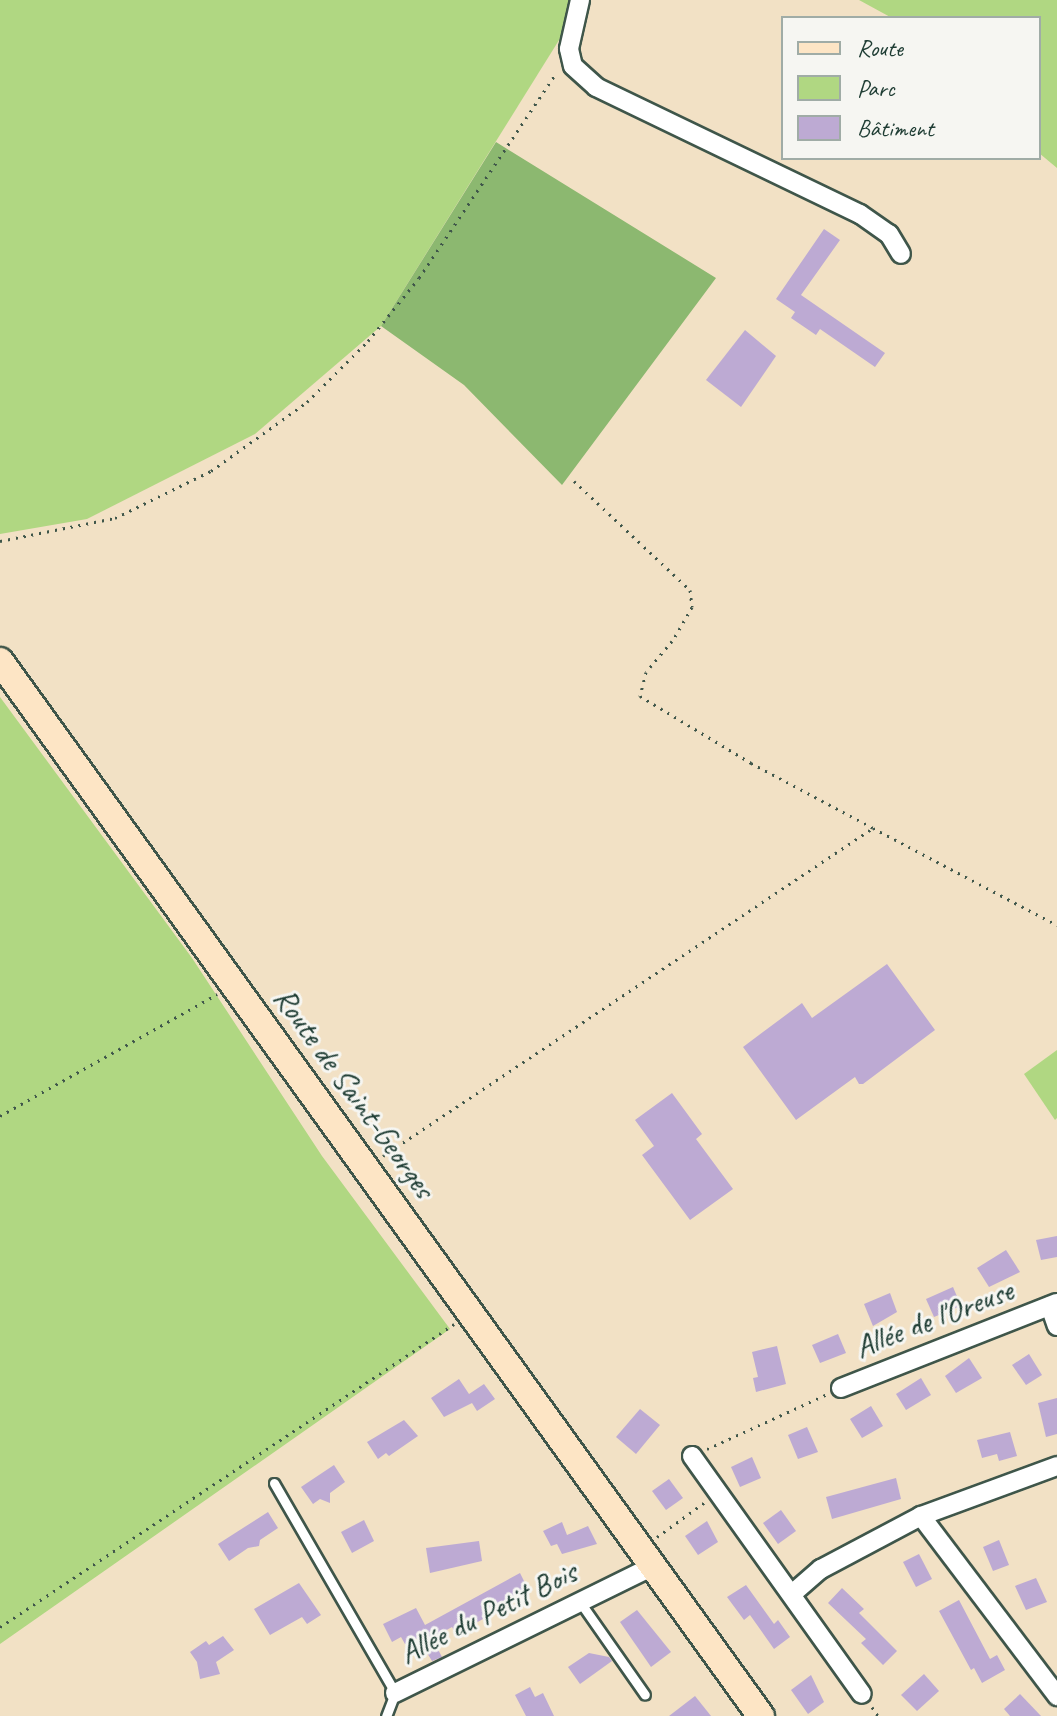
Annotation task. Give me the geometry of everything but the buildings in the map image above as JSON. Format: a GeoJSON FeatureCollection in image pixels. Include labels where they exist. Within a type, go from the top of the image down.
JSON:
{"type":"FeatureCollection","features":[{"type":"Feature","properties":{"kind":"main road","name":"Route de Saint-Georges"},"geometry":{"type":"LineString","coordinates":[[0,661],[761,1716]]}},
{"type":"Feature","properties":{"kind":"street"},"geometry":{"type":"LineString","coordinates":[[580,0],[570,55],[573,66],[596,87],[860,214],[889,234],[901,254]]}},
{"type":"Feature","properties":{"kind":"street","name":"Allée de l'Oreuse"},"geometry":{"type":"LineString","coordinates":[[841,1388],[1053,1305],[1057,1326]]}},
{"type":"Feature","properties":{"kind":"street"},"geometry":{"type":"LineString","coordinates":[[692,1456],[862,1694]]}},
{"type":"Feature","properties":{"kind":"street"},"geometry":{"type":"LineString","coordinates":[[792,1594],[821,1569],[921,1516],[1057,1466]]}},
{"type":"Feature","properties":{"kind":"street"},"geometry":{"type":"LineString","coordinates":[[921,1516],[1057,1696]]}},
{"type":"Feature","properties":{"kind":"street","name":"Allée du Petit Bois"},"geometry":{"type":"LineString","coordinates":[[395,1693],[580,1602],[647,1558]]}},
{"type":"Feature","properties":{"kind":"lane","name":"Allée du Petit Bois"},"geometry":{"type":"LineString","coordinates":[[274,1483],[395,1693]]}},
{"type":"Feature","properties":{"kind":"lane"},"geometry":{"type":"LineString","coordinates":[[580,1602],[645,1695]]}},
{"type":"Feature","properties":{"kind":"lane"},"geometry":{"type":"LineString","coordinates":[[386,1716],[395,1693]]}},
{"type":"Feature","properties":{"kind":"path"},"geometry":{"type":"LineString","coordinates":[[0,541],[115,518],[211,471],[307,402],[368,341],[419,278],[570,55]]}},
{"type":"Feature","properties":{"kind":"path"},"geometry":{"type":"LineString","coordinates":[[574,481],[690,590],[692,607],[672,641],[646,672],[640,696],[751,763],[1057,925]]}},
{"type":"Feature","properties":{"kind":"path"},"geometry":{"type":"LineString","coordinates":[[366,1167],[873,828]]}},
{"type":"Feature","properties":{"kind":"path"},"geometry":{"type":"LineString","coordinates":[[0,1116],[235,987]]}},
{"type":"Feature","properties":{"kind":"path"},"geometry":{"type":"LineString","coordinates":[[0,1627],[471,1313]]}},
{"type":"Feature","properties":{"kind":"path"},"geometry":{"type":"LineString","coordinates":[[692,1456],[841,1388]]}},
{"type":"Feature","properties":{"kind":"path"},"geometry":{"type":"LineString","coordinates":[[647,1558],[718,1492]]}},
{"type":"Feature","properties":{"kind":"green space"},"geometry":{"type":"Polygon","coordinates":[[[0,0],[584,0],[381,326],[255,434],[87,519],[0,534],[0,0]]]}},
{"type":"Feature","properties":{"kind":"green space"},"geometry":{"type":"Polygon","coordinates":[[[859,0],[1057,0],[1057,168],[1041,155],[1041,16],[888,16],[859,0]]]}},
{"type":"Feature","properties":{"kind":"green space"},"geometry":{"type":"Polygon","coordinates":[[[496,142],[716,278],[562,485],[464,385],[381,326],[496,142]]]}},
{"type":"Feature","properties":{"kind":"green space"},"geometry":{"type":"Polygon","coordinates":[[[0,697],[192,958],[322,1156],[450,1329],[0,1644],[0,697]]]}},
{"type":"Feature","properties":{"kind":"green space"},"geometry":{"type":"Polygon","coordinates":[[[1057,1050],[1057,1118],[1055,1120],[1024,1074],[1057,1050]]]}}]}
